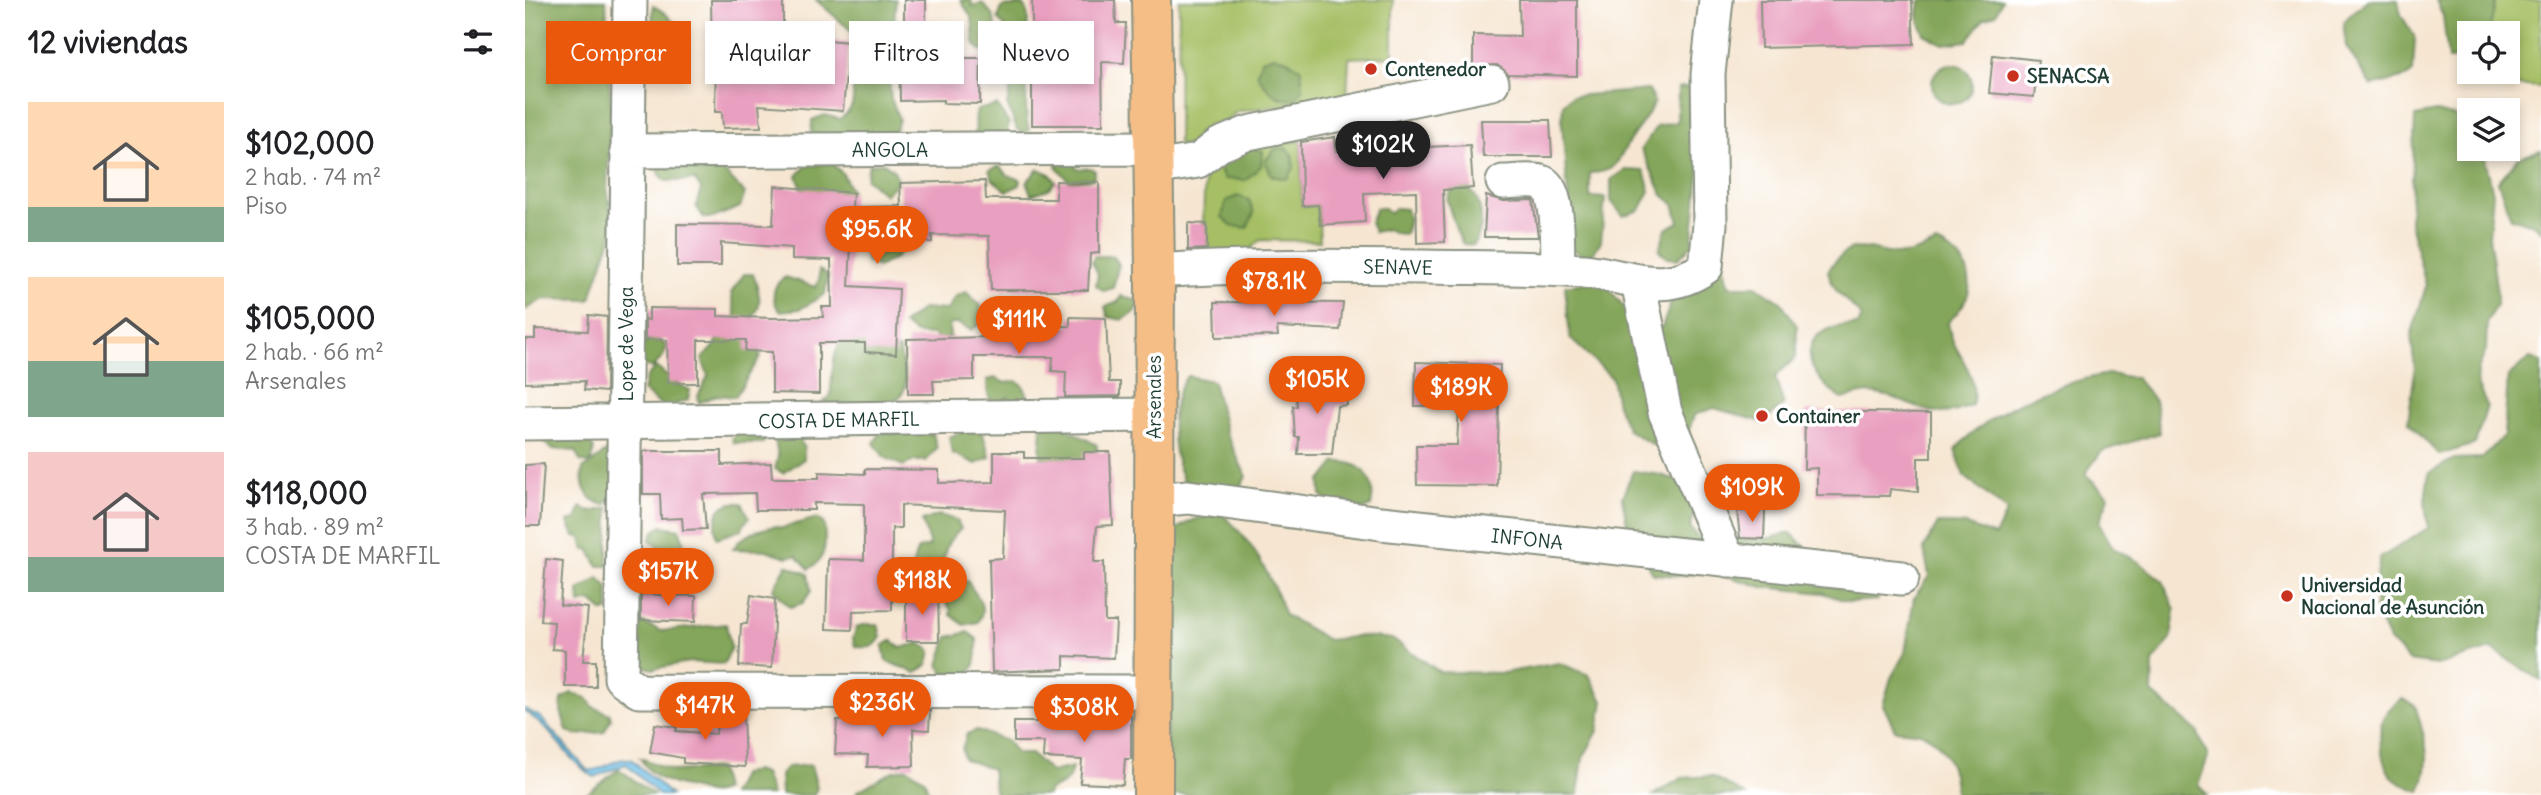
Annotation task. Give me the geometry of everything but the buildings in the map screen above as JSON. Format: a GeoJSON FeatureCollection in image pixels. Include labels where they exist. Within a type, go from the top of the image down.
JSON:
{"type":"FeatureCollection","features":[{"type":"Feature","properties":{"kind":"main road","name":"Arsenales"},"geometry":{"type":"LineString","coordinates":[[1151,0],[1155,271],[1153,795]]}},
{"type":"Feature","properties":{"kind":"street","name":"Lope de Vega"},"geometry":{"type":"LineString","coordinates":[[630,0],[621,678],[627,686],[639,691],[1154,692]]}},
{"type":"Feature","properties":{"kind":"street","name":"SENAVE"},"geometry":{"type":"LineString","coordinates":[[1155,271],[1256,265],[1558,269],[1611,274],[1637,282],[1671,284],[1687,279],[1706,267],[1710,225],[1708,74],[1716,0]]}},
{"type":"Feature","properties":{"kind":"street"},"geometry":{"type":"LineString","coordinates":[[1152,158],[1198,161],[1219,145],[1248,133],[1492,83]]}},
{"type":"Feature","properties":{"kind":"street","name":"ANGOLA"},"geometry":{"type":"LineString","coordinates":[[627,151],[1152,158]]}},
{"type":"Feature","properties":{"kind":"street"},"geometry":{"type":"LineString","coordinates":[[1503,182],[1542,182],[1550,187],[1555,199],[1558,269]]}},
{"type":"Feature","properties":{"kind":"street"},"geometry":{"type":"LineString","coordinates":[[1637,282],[1665,412],[1728,560]]}},
{"type":"Feature","properties":{"kind":"street","name":"COSTA DE MARFIL"},"geometry":{"type":"LineString","coordinates":[[525,423],[626,424],[1153,415]]}},
{"type":"Feature","properties":{"kind":"street","name":"INFONA"},"geometry":{"type":"LineString","coordinates":[[1154,500],[1188,497],[1381,523],[1902,578]]}},
{"type":"Feature","properties":{"kind":"green space"},"geometry":{"type":"Polygon","coordinates":[[[525,0],[606,0],[607,21],[546,21],[546,84],[610,84],[607,188],[614,229],[590,300],[543,299],[525,310],[525,0]]]}},
{"type":"Feature","properties":{"kind":"green space"},"geometry":{"type":"Polygon","coordinates":[[[816,0],[896,0],[894,21],[849,21],[849,29],[816,0]]]}},
{"type":"Feature","properties":{"kind":"green space"},"geometry":{"type":"Polygon","coordinates":[[[961,0],[971,0],[972,6],[982,3],[993,15],[994,21],[978,21],[978,48],[973,37],[970,15],[961,0]]]}},
{"type":"Feature","properties":{"kind":"green space"},"geometry":{"type":"Polygon","coordinates":[[[1179,0],[1393,0],[1393,56],[1349,58],[1347,95],[1236,112],[1205,144],[1178,145],[1179,0]]]}},
{"type":"Feature","properties":{"kind":"green space"},"geometry":{"type":"Polygon","coordinates":[[[1920,0],[2002,0],[1996,14],[1984,19],[1967,41],[1943,44],[1924,34],[1918,17],[1920,0]]]}},
{"type":"Feature","properties":{"kind":"green space"},"geometry":{"type":"Polygon","coordinates":[[[2367,0],[2398,0],[2401,15],[2415,37],[2413,72],[2406,77],[2371,86],[2346,46],[2343,22],[2367,0]]]}},
{"type":"Feature","properties":{"kind":"green space"},"geometry":{"type":"Polygon","coordinates":[[[2436,0],[2496,0],[2492,21],[2457,21],[2457,59],[2448,59],[2443,16],[2436,0]]]}},
{"type":"Feature","properties":{"kind":"green space"},"geometry":{"type":"Polygon","coordinates":[[[2462,0],[2541,0],[2541,87],[2498,84],[2520,84],[2520,21],[2460,21],[2462,0]]]}},
{"type":"Feature","properties":{"kind":"green space"},"geometry":{"type":"Polygon","coordinates":[[[1023,5],[1028,21],[1000,21],[1002,7],[1023,5]]]}},
{"type":"Feature","properties":{"kind":"green space"},"geometry":{"type":"Polygon","coordinates":[[[653,6],[672,21],[652,21],[653,6]]]}},
{"type":"Feature","properties":{"kind":"green space"},"geometry":{"type":"Polygon","coordinates":[[[1274,56],[1286,59],[1301,69],[1303,89],[1295,99],[1277,96],[1257,74],[1261,60],[1274,56]]]}},
{"type":"Feature","properties":{"kind":"green space"},"geometry":{"type":"Polygon","coordinates":[[[1952,64],[1966,70],[1972,84],[1966,98],[1952,104],[1938,98],[1932,84],[1938,70],[1952,64]]]}},
{"type":"Feature","properties":{"kind":"green space"},"geometry":{"type":"Polygon","coordinates":[[[853,84],[890,84],[891,98],[899,119],[890,150],[811,139],[812,120],[825,115],[840,119],[850,109],[853,84]]]}},
{"type":"Feature","properties":{"kind":"green space"},"geometry":{"type":"Polygon","coordinates":[[[1012,84],[1026,84],[1029,130],[1024,133],[1017,130],[1007,104],[1012,84]]]}},
{"type":"Feature","properties":{"kind":"green space"},"geometry":{"type":"Polygon","coordinates":[[[1699,86],[1707,93],[1692,245],[1678,259],[1667,258],[1659,250],[1666,229],[1679,222],[1674,204],[1663,195],[1641,149],[1657,126],[1677,122],[1678,88],[1699,86]]]}},
{"type":"Feature","properties":{"kind":"green space"},"geometry":{"type":"Polygon","coordinates":[[[1649,90],[1654,102],[1616,164],[1607,170],[1590,173],[1590,197],[1605,198],[1601,241],[1593,254],[1583,256],[1572,248],[1562,124],[1563,104],[1572,96],[1649,90]]]}},
{"type":"Feature","properties":{"kind":"green space"},"geometry":{"type":"Polygon","coordinates":[[[997,105],[1009,124],[1005,139],[974,142],[977,110],[997,105]]]}},
{"type":"Feature","properties":{"kind":"green space"},"geometry":{"type":"Polygon","coordinates":[[[2436,112],[2457,117],[2457,161],[2486,161],[2493,193],[2489,236],[2497,303],[2487,321],[2486,350],[2478,370],[2477,384],[2487,406],[2475,444],[2439,455],[2408,422],[2415,370],[2411,336],[2426,286],[2410,223],[2415,116],[2436,112]]]}},
{"type":"Feature","properties":{"kind":"green space"},"geometry":{"type":"Polygon","coordinates":[[[1301,141],[1302,206],[1318,205],[1320,241],[1260,240],[1246,253],[1207,252],[1207,224],[1203,224],[1205,169],[1236,144],[1301,141]]]}},
{"type":"Feature","properties":{"kind":"green space"},"geometry":{"type":"Polygon","coordinates":[[[1248,147],[1263,151],[1261,166],[1246,180],[1224,179],[1219,169],[1223,160],[1248,147]]]}},
{"type":"Feature","properties":{"kind":"green space"},"geometry":{"type":"Polygon","coordinates":[[[1286,148],[1293,156],[1294,168],[1287,179],[1272,176],[1265,161],[1275,149],[1286,148]]]}},
{"type":"Feature","properties":{"kind":"green space"},"geometry":{"type":"Polygon","coordinates":[[[2541,150],[2541,231],[2534,224],[2511,218],[2498,182],[2516,161],[2520,161],[2520,157],[2541,150]]]}},
{"type":"Feature","properties":{"kind":"green space"},"geometry":{"type":"Polygon","coordinates":[[[1059,160],[1072,162],[1078,169],[1091,168],[1095,171],[1093,179],[1069,181],[1056,166],[1059,160]]]}},
{"type":"Feature","properties":{"kind":"green space"},"geometry":{"type":"Polygon","coordinates":[[[713,161],[745,193],[740,207],[713,218],[704,218],[696,206],[701,189],[695,180],[665,181],[657,170],[667,162],[713,161]]]}},
{"type":"Feature","properties":{"kind":"green space"},"geometry":{"type":"Polygon","coordinates":[[[832,163],[843,174],[851,191],[845,199],[806,200],[797,176],[806,166],[832,163]]]}},
{"type":"Feature","properties":{"kind":"green space"},"geometry":{"type":"Polygon","coordinates":[[[884,163],[897,176],[897,183],[885,194],[866,179],[869,164],[884,163]]]}},
{"type":"Feature","properties":{"kind":"green space"},"geometry":{"type":"Polygon","coordinates":[[[999,166],[1009,176],[1021,180],[1020,185],[1007,191],[993,180],[989,170],[999,166]]]}},
{"type":"Feature","properties":{"kind":"green space"},"geometry":{"type":"Polygon","coordinates":[[[1038,169],[1050,174],[1056,181],[1049,189],[1031,195],[1027,182],[1038,169]]]}},
{"type":"Feature","properties":{"kind":"green space"},"geometry":{"type":"Polygon","coordinates":[[[1625,170],[1644,171],[1650,191],[1640,210],[1623,216],[1611,201],[1611,179],[1625,170]]]}},
{"type":"Feature","properties":{"kind":"green space"},"geometry":{"type":"Polygon","coordinates":[[[1463,184],[1475,196],[1481,211],[1480,228],[1474,245],[1463,244],[1447,199],[1451,189],[1463,184]]]}},
{"type":"Feature","properties":{"kind":"green space"},"geometry":{"type":"Polygon","coordinates":[[[1238,196],[1249,200],[1254,213],[1247,228],[1232,226],[1222,217],[1226,201],[1238,196]]]}},
{"type":"Feature","properties":{"kind":"green space"},"geometry":{"type":"Polygon","coordinates":[[[1376,208],[1384,208],[1389,213],[1395,208],[1406,209],[1409,220],[1405,234],[1394,233],[1388,229],[1374,232],[1370,222],[1376,208]]]}},
{"type":"Feature","properties":{"kind":"green space"},"geometry":{"type":"Polygon","coordinates":[[[863,241],[899,242],[902,250],[896,258],[878,267],[867,262],[863,241]]]}},
{"type":"Feature","properties":{"kind":"green space"},"geometry":{"type":"Polygon","coordinates":[[[1937,243],[1960,259],[1969,279],[1965,300],[1948,322],[1954,343],[1972,382],[1972,405],[1944,413],[1869,393],[1842,399],[1817,375],[1811,362],[1810,350],[1814,340],[1823,332],[1858,325],[1862,317],[1838,292],[1828,271],[1843,253],[1858,248],[1906,254],[1937,243]]]}},
{"type":"Feature","properties":{"kind":"green space"},"geometry":{"type":"Polygon","coordinates":[[[1095,256],[1113,256],[1119,264],[1113,288],[1104,291],[1096,285],[1098,274],[1092,261],[1095,256]]]}},
{"type":"Feature","properties":{"kind":"green space"},"geometry":{"type":"Polygon","coordinates":[[[1722,260],[1729,286],[1756,286],[1781,302],[1797,326],[1796,357],[1775,377],[1784,405],[1762,422],[1714,408],[1694,415],[1683,448],[1653,445],[1628,430],[1617,405],[1612,378],[1570,338],[1565,286],[1602,280],[1641,328],[1662,327],[1673,297],[1722,260]]]}},
{"type":"Feature","properties":{"kind":"green space"},"geometry":{"type":"Polygon","coordinates":[[[819,270],[828,275],[825,294],[800,309],[780,311],[774,292],[781,280],[786,277],[815,287],[819,281],[819,270]]]}},
{"type":"Feature","properties":{"kind":"green space"},"geometry":{"type":"Polygon","coordinates":[[[744,274],[753,274],[759,300],[757,312],[747,322],[736,318],[731,293],[744,274]]]}},
{"type":"Feature","properties":{"kind":"green space"},"geometry":{"type":"Polygon","coordinates":[[[966,292],[981,306],[980,324],[971,330],[957,323],[949,325],[950,336],[939,343],[934,335],[916,334],[903,324],[923,309],[947,310],[956,296],[966,292]]]}},
{"type":"Feature","properties":{"kind":"green space"},"geometry":{"type":"Polygon","coordinates":[[[1121,296],[1136,300],[1138,306],[1122,320],[1108,317],[1105,307],[1118,302],[1121,296]]]}},
{"type":"Feature","properties":{"kind":"green space"},"geometry":{"type":"Polygon","coordinates":[[[724,329],[754,343],[761,356],[735,397],[717,395],[699,403],[698,396],[708,376],[702,359],[714,347],[724,329]]]}},
{"type":"Feature","properties":{"kind":"green space"},"geometry":{"type":"Polygon","coordinates":[[[846,331],[900,350],[905,388],[898,399],[873,406],[822,403],[830,397],[835,355],[846,331]]]}},
{"type":"Feature","properties":{"kind":"green space"},"geometry":{"type":"Polygon","coordinates":[[[655,337],[667,346],[663,357],[652,368],[641,364],[637,355],[646,341],[655,337]]]}},
{"type":"Feature","properties":{"kind":"green space"},"geometry":{"type":"Polygon","coordinates":[[[2530,358],[2541,362],[2541,681],[2492,649],[2437,665],[2409,661],[2390,641],[2375,614],[2375,586],[2380,558],[2428,528],[2425,500],[2429,473],[2454,459],[2483,458],[2504,435],[2508,377],[2530,358]]]}},
{"type":"Feature","properties":{"kind":"green space"},"geometry":{"type":"Polygon","coordinates":[[[656,367],[674,382],[690,390],[688,400],[664,408],[643,391],[646,378],[656,367]]]}},
{"type":"Feature","properties":{"kind":"green space"},"geometry":{"type":"Polygon","coordinates":[[[2108,374],[2136,378],[2155,401],[2160,433],[2102,451],[2085,474],[2109,496],[2099,523],[2113,548],[2139,562],[2163,581],[2175,610],[2171,639],[2153,662],[2152,693],[2197,731],[2208,757],[2198,785],[2208,795],[1955,795],[1954,778],[1943,751],[1931,738],[1923,734],[1895,730],[1883,705],[1891,678],[1905,653],[1914,598],[1929,576],[1924,549],[1938,523],[1966,525],[1995,536],[2007,511],[1964,476],[1955,450],[1987,422],[2025,400],[2066,384],[2108,374]]]}},
{"type":"Feature","properties":{"kind":"green space"},"geometry":{"type":"Polygon","coordinates":[[[1187,376],[1213,381],[1226,433],[1246,476],[1239,492],[1183,481],[1173,442],[1173,414],[1180,388],[1187,376]]]}},
{"type":"Feature","properties":{"kind":"green space"},"geometry":{"type":"Polygon","coordinates":[[[996,378],[1005,383],[1016,381],[1022,384],[1028,395],[1025,401],[1015,403],[1008,397],[997,404],[993,402],[988,394],[987,380],[996,378]]]}},
{"type":"Feature","properties":{"kind":"green space"},"geometry":{"type":"Polygon","coordinates":[[[1053,421],[1097,445],[1096,462],[1048,480],[1040,452],[1042,427],[1053,421]]]}},
{"type":"Feature","properties":{"kind":"green space"},"geometry":{"type":"Polygon","coordinates":[[[980,425],[990,457],[976,464],[952,453],[949,437],[980,425]]]}},
{"type":"Feature","properties":{"kind":"green space"},"geometry":{"type":"Polygon","coordinates":[[[736,431],[770,434],[763,443],[734,443],[732,439],[736,431]]]}},
{"type":"Feature","properties":{"kind":"green space"},"geometry":{"type":"Polygon","coordinates":[[[785,432],[800,439],[804,459],[783,473],[775,469],[778,457],[775,439],[785,432]]]}},
{"type":"Feature","properties":{"kind":"green space"},"geometry":{"type":"Polygon","coordinates":[[[880,433],[933,434],[937,448],[926,461],[914,461],[903,466],[884,457],[874,443],[880,433]]]}},
{"type":"Feature","properties":{"kind":"green space"},"geometry":{"type":"Polygon","coordinates":[[[580,434],[594,448],[592,460],[588,463],[580,461],[576,451],[552,449],[544,442],[549,435],[580,434]]]}},
{"type":"Feature","properties":{"kind":"green space"},"geometry":{"type":"Polygon","coordinates":[[[617,447],[617,491],[605,505],[586,492],[583,468],[617,447]]]}},
{"type":"Feature","properties":{"kind":"green space"},"geometry":{"type":"Polygon","coordinates":[[[1336,462],[1361,469],[1370,480],[1372,488],[1371,506],[1344,518],[1321,495],[1320,482],[1336,462]]]}},
{"type":"Feature","properties":{"kind":"green space"},"geometry":{"type":"Polygon","coordinates":[[[1633,471],[1661,475],[1689,485],[1693,514],[1690,528],[1701,541],[1764,539],[1791,533],[1812,554],[1871,571],[1878,600],[1849,602],[1823,593],[1763,587],[1709,571],[1681,576],[1653,574],[1627,524],[1622,497],[1633,471]]]}},
{"type":"Feature","properties":{"kind":"green space"},"geometry":{"type":"Polygon","coordinates":[[[730,503],[742,503],[749,517],[741,530],[717,538],[715,527],[719,509],[730,503]]]}},
{"type":"Feature","properties":{"kind":"green space"},"geometry":{"type":"Polygon","coordinates":[[[581,507],[590,512],[609,508],[608,566],[598,566],[589,549],[585,550],[580,537],[574,536],[568,522],[576,519],[581,507]]]}},
{"type":"Feature","properties":{"kind":"green space"},"geometry":{"type":"Polygon","coordinates":[[[1222,514],[1243,536],[1260,560],[1285,615],[1328,640],[1361,636],[1392,639],[1440,672],[1503,673],[1559,663],[1589,675],[1603,701],[1598,731],[1583,758],[1578,795],[1166,795],[1168,533],[1195,519],[1222,514]]]}},
{"type":"Feature","properties":{"kind":"green space"},"geometry":{"type":"Polygon","coordinates":[[[939,515],[957,520],[961,529],[947,547],[940,582],[917,593],[912,576],[914,560],[918,549],[930,546],[922,521],[939,515]]]}},
{"type":"Feature","properties":{"kind":"green space"},"geometry":{"type":"Polygon","coordinates":[[[817,518],[824,524],[824,550],[819,560],[809,569],[796,555],[787,557],[766,550],[733,549],[740,540],[756,531],[774,526],[782,528],[817,518]]]}},
{"type":"Feature","properties":{"kind":"green space"},"geometry":{"type":"Polygon","coordinates":[[[662,526],[679,529],[684,542],[674,549],[664,551],[650,540],[654,531],[662,526]]]}},
{"type":"Feature","properties":{"kind":"green space"},"geometry":{"type":"Polygon","coordinates":[[[787,565],[808,574],[811,591],[803,603],[790,607],[773,589],[787,565]]]}},
{"type":"Feature","properties":{"kind":"green space"},"geometry":{"type":"Polygon","coordinates":[[[599,578],[608,587],[609,610],[604,612],[591,601],[580,604],[579,590],[599,578]]]}},
{"type":"Feature","properties":{"kind":"green space"},"geometry":{"type":"Polygon","coordinates":[[[967,580],[980,600],[982,610],[978,622],[964,625],[950,614],[951,610],[944,599],[947,593],[967,580]]]}},
{"type":"Feature","properties":{"kind":"green space"},"geometry":{"type":"Polygon","coordinates":[[[643,623],[661,631],[726,624],[731,648],[724,664],[689,662],[653,669],[640,666],[628,644],[632,628],[643,623]]]}},
{"type":"Feature","properties":{"kind":"green space"},"geometry":{"type":"Polygon","coordinates":[[[878,624],[881,637],[870,647],[855,646],[853,638],[857,627],[878,624]]]}},
{"type":"Feature","properties":{"kind":"green space"},"geometry":{"type":"Polygon","coordinates":[[[968,632],[977,639],[977,656],[973,668],[963,674],[944,673],[939,665],[948,637],[968,632]]]}},
{"type":"Feature","properties":{"kind":"green space"},"geometry":{"type":"Polygon","coordinates":[[[892,640],[900,648],[920,643],[931,651],[928,664],[916,673],[886,661],[883,646],[892,640]]]}},
{"type":"Feature","properties":{"kind":"green space"},"geometry":{"type":"Polygon","coordinates":[[[571,693],[587,698],[593,707],[610,714],[611,719],[604,732],[576,735],[567,731],[561,711],[562,699],[571,693]]]}},
{"type":"Feature","properties":{"kind":"green space"},"geometry":{"type":"Polygon","coordinates":[[[2402,699],[2415,705],[2426,748],[2426,769],[2420,791],[2394,779],[2386,767],[2381,750],[2383,719],[2402,699]]]}},
{"type":"Feature","properties":{"kind":"green space"},"geometry":{"type":"Polygon","coordinates":[[[664,707],[699,707],[694,717],[675,718],[664,707]]]}},
{"type":"Feature","properties":{"kind":"green space"},"geometry":{"type":"Polygon","coordinates":[[[977,730],[1007,741],[1017,754],[1031,754],[1051,772],[1072,767],[1070,777],[1062,785],[1049,790],[1047,795],[995,795],[992,769],[964,759],[962,749],[967,734],[977,730]]]}},
{"type":"Feature","properties":{"kind":"green space"},"geometry":{"type":"Polygon","coordinates":[[[640,758],[674,771],[719,768],[724,790],[708,793],[672,784],[651,772],[640,758]]]}},
{"type":"Feature","properties":{"kind":"green space"},"geometry":{"type":"Polygon","coordinates":[[[811,765],[817,788],[814,795],[781,795],[780,775],[787,767],[811,765]]]}},
{"type":"Feature","properties":{"kind":"green space"},"geometry":{"type":"Polygon","coordinates":[[[907,768],[924,779],[930,795],[856,795],[856,792],[893,771],[907,768]]]}},
{"type":"Feature","properties":{"kind":"green space"},"geometry":{"type":"Polygon","coordinates":[[[619,769],[654,795],[585,795],[619,769]]]}},
{"type":"Feature","properties":{"kind":"green space"},"geometry":{"type":"Polygon","coordinates":[[[755,771],[764,774],[772,795],[731,795],[742,774],[755,771]]]}},
{"type":"Feature","properties":{"kind":"green space"},"geometry":{"type":"Polygon","coordinates":[[[1712,776],[1745,795],[1653,795],[1682,778],[1712,776]]]}},
{"type":"Feature","properties":{"kind":"water"},"geometry":{"type":"Polygon","coordinates":[[[525,709],[540,717],[587,770],[631,759],[671,795],[659,795],[626,764],[595,777],[576,763],[525,709]]]}},
{"type":"Feature","properties":{"kind":"place","name":"Contenedor"},"geometry":{"type":"Point","coordinates":[1371,69]}},
{"type":"Feature","properties":{"kind":"place","name":"SENACSA"},"geometry":{"type":"Point","coordinates":[2013,76]}},
{"type":"Feature","properties":{"kind":"place","name":"Container"},"geometry":{"type":"Point","coordinates":[1762,416]}},
{"type":"Feature","properties":{"kind":"place","name":"Universidad Nacional de Asunción"},"geometry":{"type":"Point","coordinates":[2287,596]}}]}
